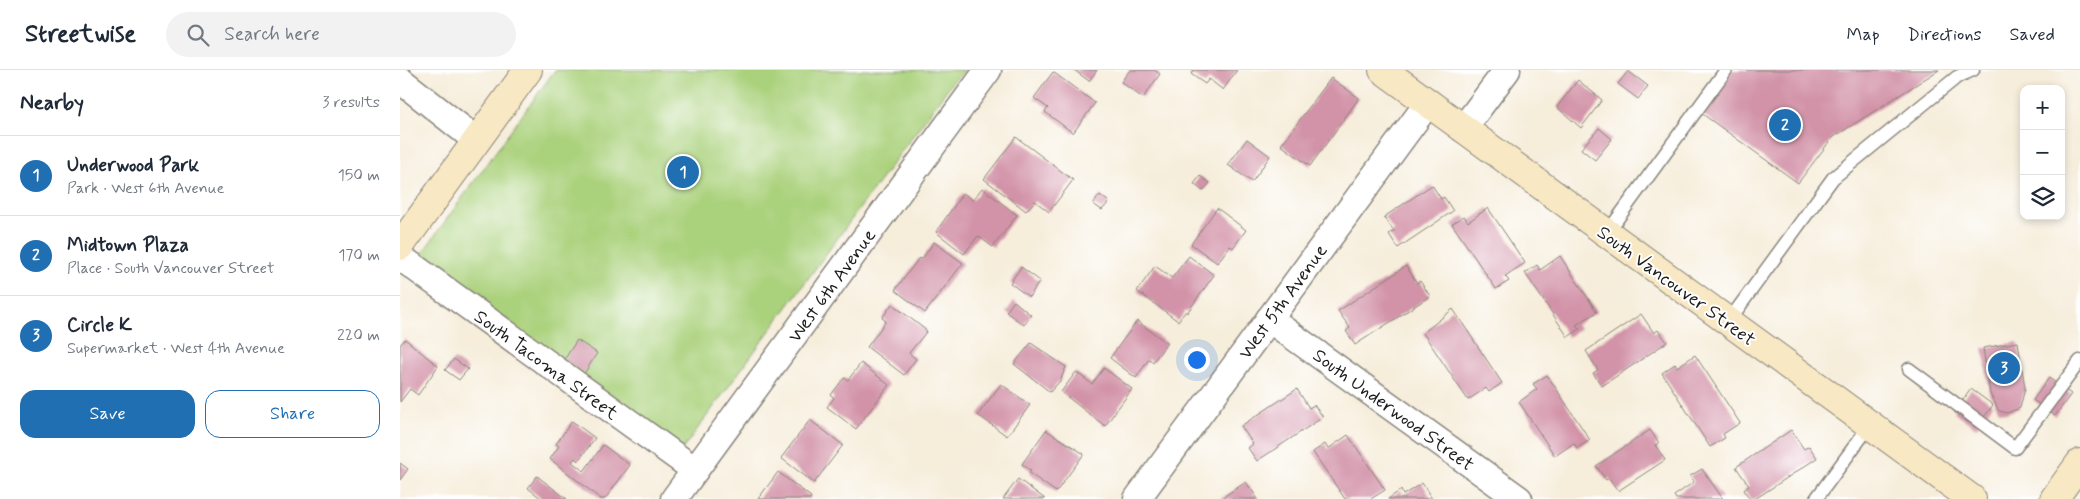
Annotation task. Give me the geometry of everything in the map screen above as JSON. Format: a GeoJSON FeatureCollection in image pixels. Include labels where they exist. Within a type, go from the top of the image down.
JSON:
{"type":"FeatureCollection","features":[{"type":"Feature","properties":{"kind":"street"},"geometry":{"type":"LineString","coordinates":[[400,246],[528,70]]}},
{"type":"Feature","properties":{"kind":"street","name":"West 6th Avenue"},"geometry":{"type":"LineString","coordinates":[[674,499],[988,70]]}},
{"type":"Feature","properties":{"kind":"street","name":"South Vancouver Street"},"geometry":{"type":"LineString","coordinates":[[1383,70],[1972,499]]}},
{"type":"Feature","properties":{"kind":"street"},"geometry":{"type":"LineString","coordinates":[[1463,129],[1507,70]]}},
{"type":"Feature","properties":{"kind":"street"},"geometry":{"type":"LineString","coordinates":[[400,80],[476,140]]}},
{"type":"Feature","properties":{"kind":"street","name":"West 5th Avenue"},"geometry":{"type":"LineString","coordinates":[[1136,499],[1428,103]]}},
{"type":"Feature","properties":{"kind":"street","name":"South Tacoma Street"},"geometry":{"type":"LineString","coordinates":[[400,257],[695,470]]}},
{"type":"Feature","properties":{"kind":"street","name":"South Underwood Street"},"geometry":{"type":"LineString","coordinates":[[1269,319],[1520,499]]}},
{"type":"Feature","properties":{"kind":"street"},"geometry":{"type":"LineString","coordinates":[[2054,499],[2080,464]]}},
{"type":"Feature","properties":{"kind":"lane"},"geometry":{"type":"LineString","coordinates":[[1607,233],[1726,70]]}},
{"type":"Feature","properties":{"kind":"lane"},"geometry":{"type":"LineString","coordinates":[[1728,322],[1833,178],[1957,77],[1973,70]]}},
{"type":"Feature","properties":{"kind":"lane"},"geometry":{"type":"LineString","coordinates":[[1908,369],[2015,448],[2080,361]]}},
{"type":"Feature","properties":{"kind":"lane"},"geometry":{"type":"LineString","coordinates":[[1816,499],[1870,425]]}},
{"type":"Feature","properties":{"kind":"green space"},"geometry":{"type":"Polygon","coordinates":[[[555,70],[965,70],[951,84],[682,450],[417,260],[555,70]]]}},
{"type":"Feature","properties":{"kind":"building"},"geometry":{"type":"Polygon","coordinates":[[[1074,70],[1097,70],[1089,81],[1074,70]]]}},
{"type":"Feature","properties":{"kind":"building"},"geometry":{"type":"Polygon","coordinates":[[[1130,70],[1154,70],[1160,74],[1143,98],[1121,82],[1130,70]]]}},
{"type":"Feature","properties":{"kind":"building"},"geometry":{"type":"Polygon","coordinates":[[[1194,70],[1237,70],[1223,90],[1209,79],[1205,84],[1191,74],[1194,70]]]}},
{"type":"Feature","properties":{"kind":"building"},"geometry":{"type":"Polygon","coordinates":[[[1733,70],[1939,70],[1832,138],[1798,183],[1701,113],[1733,70]]]}},
{"type":"Feature","properties":{"kind":"building"},"geometry":{"type":"Polygon","coordinates":[[[1628,71],[1648,86],[1638,99],[1618,84],[1628,71]]]}},
{"type":"Feature","properties":{"kind":"building"},"geometry":{"type":"Polygon","coordinates":[[[1053,72],[1095,103],[1073,133],[1045,112],[1048,108],[1034,98],[1053,72]]]}},
{"type":"Feature","properties":{"kind":"building"},"geometry":{"type":"Polygon","coordinates":[[[1331,78],[1359,98],[1310,166],[1281,145],[1331,78]]]}},
{"type":"Feature","properties":{"kind":"building"},"geometry":{"type":"Polygon","coordinates":[[[1578,80],[1602,100],[1581,128],[1557,107],[1578,80]]]}},
{"type":"Feature","properties":{"kind":"building"},"geometry":{"type":"Polygon","coordinates":[[[1599,128],[1612,139],[1595,160],[1581,149],[1599,128]]]}},
{"type":"Feature","properties":{"kind":"building"},"geometry":{"type":"Polygon","coordinates":[[[1016,137],[1073,180],[1049,212],[1035,201],[1026,211],[984,179],[1016,137]]]}},
{"type":"Feature","properties":{"kind":"building"},"geometry":{"type":"Polygon","coordinates":[[[1247,139],[1270,156],[1252,182],[1228,165],[1247,139]]]}},
{"type":"Feature","properties":{"kind":"building"},"geometry":{"type":"Polygon","coordinates":[[[1200,176],[1210,183],[1203,191],[1194,184],[1200,176]]]}},
{"type":"Feature","properties":{"kind":"building"},"geometry":{"type":"Polygon","coordinates":[[[1432,185],[1441,199],[1444,197],[1453,211],[1398,248],[1389,234],[1394,231],[1384,217],[1432,185]]]}},
{"type":"Feature","properties":{"kind":"building"},"geometry":{"type":"Polygon","coordinates":[[[982,188],[1017,215],[993,247],[978,236],[964,254],[936,232],[963,193],[973,200],[982,188]]]}},
{"type":"Feature","properties":{"kind":"building"},"geometry":{"type":"Polygon","coordinates":[[[1100,195],[1109,202],[1102,210],[1093,204],[1100,195]]]}},
{"type":"Feature","properties":{"kind":"building"},"geometry":{"type":"Polygon","coordinates":[[[1217,208],[1246,230],[1233,248],[1230,246],[1217,263],[1191,244],[1217,208]]]}},
{"type":"Feature","properties":{"kind":"building"},"geometry":{"type":"Polygon","coordinates":[[[1488,208],[1525,263],[1505,276],[1509,281],[1496,289],[1452,224],[1464,216],[1468,222],[1488,208]]]}},
{"type":"Feature","properties":{"kind":"building"},"geometry":{"type":"Polygon","coordinates":[[[934,242],[963,263],[925,313],[895,290],[919,258],[921,260],[934,242]]]}},
{"type":"Feature","properties":{"kind":"building"},"geometry":{"type":"Polygon","coordinates":[[[1189,256],[1214,275],[1187,313],[1186,311],[1178,321],[1137,291],[1155,266],[1172,278],[1189,256]]]}},
{"type":"Feature","properties":{"kind":"building"},"geometry":{"type":"Polygon","coordinates":[[[1560,256],[1597,312],[1576,325],[1580,329],[1568,337],[1525,273],[1537,265],[1540,270],[1560,256]]]}},
{"type":"Feature","properties":{"kind":"building"},"geometry":{"type":"Polygon","coordinates":[[[1406,266],[1417,283],[1420,281],[1430,296],[1355,345],[1346,331],[1350,328],[1338,311],[1406,266]]]}},
{"type":"Feature","properties":{"kind":"building"},"geometry":{"type":"Polygon","coordinates":[[[1021,267],[1040,281],[1029,297],[1010,283],[1021,267]]]}},
{"type":"Feature","properties":{"kind":"building"},"geometry":{"type":"Polygon","coordinates":[[[1014,301],[1031,315],[1024,325],[1006,312],[1014,301]]]}},
{"type":"Feature","properties":{"kind":"building"},"geometry":{"type":"Polygon","coordinates":[[[892,304],[927,331],[909,353],[916,359],[904,375],[867,347],[886,321],[882,318],[892,304]]]}},
{"type":"Feature","properties":{"kind":"building"},"geometry":{"type":"Polygon","coordinates":[[[1453,309],[1502,383],[1489,392],[1486,388],[1468,400],[1423,333],[1453,309]]]}},
{"type":"Feature","properties":{"kind":"building"},"geometry":{"type":"Polygon","coordinates":[[[1641,314],[1654,333],[1658,330],[1667,342],[1602,386],[1593,373],[1598,370],[1586,351],[1641,314]]]}},
{"type":"Feature","properties":{"kind":"building"},"geometry":{"type":"Polygon","coordinates":[[[1137,321],[1167,343],[1153,362],[1149,359],[1136,378],[1110,358],[1137,321]]]}},
{"type":"Feature","properties":{"kind":"building"},"geometry":{"type":"Polygon","coordinates":[[[405,339],[438,366],[418,395],[410,389],[400,402],[400,345],[405,339]]]}},
{"type":"Feature","properties":{"kind":"building"},"geometry":{"type":"Polygon","coordinates":[[[577,340],[597,353],[584,374],[564,360],[577,340]]]}},
{"type":"Feature","properties":{"kind":"building"},"geometry":{"type":"Polygon","coordinates":[[[2018,342],[2025,388],[2020,408],[2007,413],[1999,411],[1990,394],[1983,348],[2018,342]]]}},
{"type":"Feature","properties":{"kind":"building"},"geometry":{"type":"Polygon","coordinates":[[[1031,343],[1066,367],[1060,381],[1050,392],[1014,364],[1031,343]]]}},
{"type":"Feature","properties":{"kind":"building"},"geometry":{"type":"Polygon","coordinates":[[[1695,355],[1740,423],[1723,434],[1725,438],[1710,447],[1662,373],[1675,364],[1677,367],[1695,355]]]}},
{"type":"Feature","properties":{"kind":"building"},"geometry":{"type":"Polygon","coordinates":[[[454,359],[468,369],[459,380],[445,370],[454,359]]]}},
{"type":"Feature","properties":{"kind":"building"},"geometry":{"type":"Polygon","coordinates":[[[861,363],[889,385],[856,429],[827,407],[834,398],[831,395],[844,378],[848,380],[861,363]]]}},
{"type":"Feature","properties":{"kind":"building"},"geometry":{"type":"Polygon","coordinates":[[[1104,368],[1132,389],[1105,426],[1061,392],[1076,372],[1092,384],[1104,368]]]}},
{"type":"Feature","properties":{"kind":"building"},"geometry":{"type":"Polygon","coordinates":[[[1547,375],[1590,440],[1577,448],[1574,443],[1555,456],[1519,402],[1537,389],[1533,384],[1547,375]]]}},
{"type":"Feature","properties":{"kind":"building"},"geometry":{"type":"Polygon","coordinates":[[[2049,378],[2071,394],[2055,416],[2033,400],[2049,378]]]}},
{"type":"Feature","properties":{"kind":"building"},"geometry":{"type":"Polygon","coordinates":[[[1001,384],[1030,405],[1007,436],[978,415],[1001,384]]]}},
{"type":"Feature","properties":{"kind":"building"},"geometry":{"type":"Polygon","coordinates":[[[1297,389],[1309,408],[1314,405],[1323,417],[1257,461],[1248,448],[1253,444],[1241,426],[1297,389]]]}},
{"type":"Feature","properties":{"kind":"building"},"geometry":{"type":"Polygon","coordinates":[[[1971,389],[1993,405],[1976,428],[1954,412],[1971,389]]]}},
{"type":"Feature","properties":{"kind":"building"},"geometry":{"type":"Polygon","coordinates":[[[810,420],[843,445],[814,483],[781,458],[810,420]]]}},
{"type":"Feature","properties":{"kind":"building"},"geometry":{"type":"Polygon","coordinates":[[[572,421],[595,438],[578,461],[575,458],[572,462],[584,471],[603,445],[630,465],[605,499],[601,499],[550,459],[559,446],[556,444],[572,421]]]}},
{"type":"Feature","properties":{"kind":"building"},"geometry":{"type":"Polygon","coordinates":[[[1046,430],[1084,454],[1056,492],[1029,473],[1031,471],[1022,464],[1046,430]]]}},
{"type":"Feature","properties":{"kind":"building"},"geometry":{"type":"Polygon","coordinates":[[[1650,430],[1659,443],[1655,445],[1665,460],[1618,491],[1609,478],[1606,480],[1596,466],[1650,430]]]}},
{"type":"Feature","properties":{"kind":"building"},"geometry":{"type":"Polygon","coordinates":[[[1791,430],[1804,449],[1809,446],[1817,458],[1755,499],[1750,499],[1744,490],[1749,486],[1736,467],[1791,430]]]}},
{"type":"Feature","properties":{"kind":"building"},"geometry":{"type":"Polygon","coordinates":[[[1348,435],[1385,490],[1371,499],[1345,499],[1313,452],[1325,444],[1328,449],[1348,435]]]}},
{"type":"Feature","properties":{"kind":"building"},"geometry":{"type":"Polygon","coordinates":[[[400,463],[408,469],[400,480],[400,463]]]}},
{"type":"Feature","properties":{"kind":"building"},"geometry":{"type":"Polygon","coordinates":[[[1702,469],[1723,499],[1676,499],[1674,496],[1694,482],[1690,476],[1702,469]]]}},
{"type":"Feature","properties":{"kind":"building"},"geometry":{"type":"Polygon","coordinates":[[[778,472],[811,497],[810,499],[758,499],[778,472]]]}},
{"type":"Feature","properties":{"kind":"building"},"geometry":{"type":"Polygon","coordinates":[[[537,476],[567,499],[542,499],[528,488],[537,476]]]}},
{"type":"Feature","properties":{"kind":"building"},"geometry":{"type":"Polygon","coordinates":[[[1018,479],[1045,499],[1003,499],[1018,479]]]}},
{"type":"Feature","properties":{"kind":"building"},"geometry":{"type":"Polygon","coordinates":[[[1246,482],[1258,499],[1220,499],[1246,482]]]}},
{"type":"Feature","properties":{"kind":"building"},"geometry":{"type":"Polygon","coordinates":[[[1422,483],[1432,499],[1388,499],[1401,490],[1403,495],[1422,483]]]}},
{"type":"Feature","properties":{"kind":"place","name":"Midtown Plaza"},"geometry":{"type":"Point","coordinates":[1785,125]}},
{"type":"Feature","properties":{"kind":"place","name":"Underwood Park"},"geometry":{"type":"Point","coordinates":[683,172]}},
{"type":"Feature","properties":{"kind":"place","name":"Circle K"},"geometry":{"type":"Point","coordinates":[2004,368]}}]}
